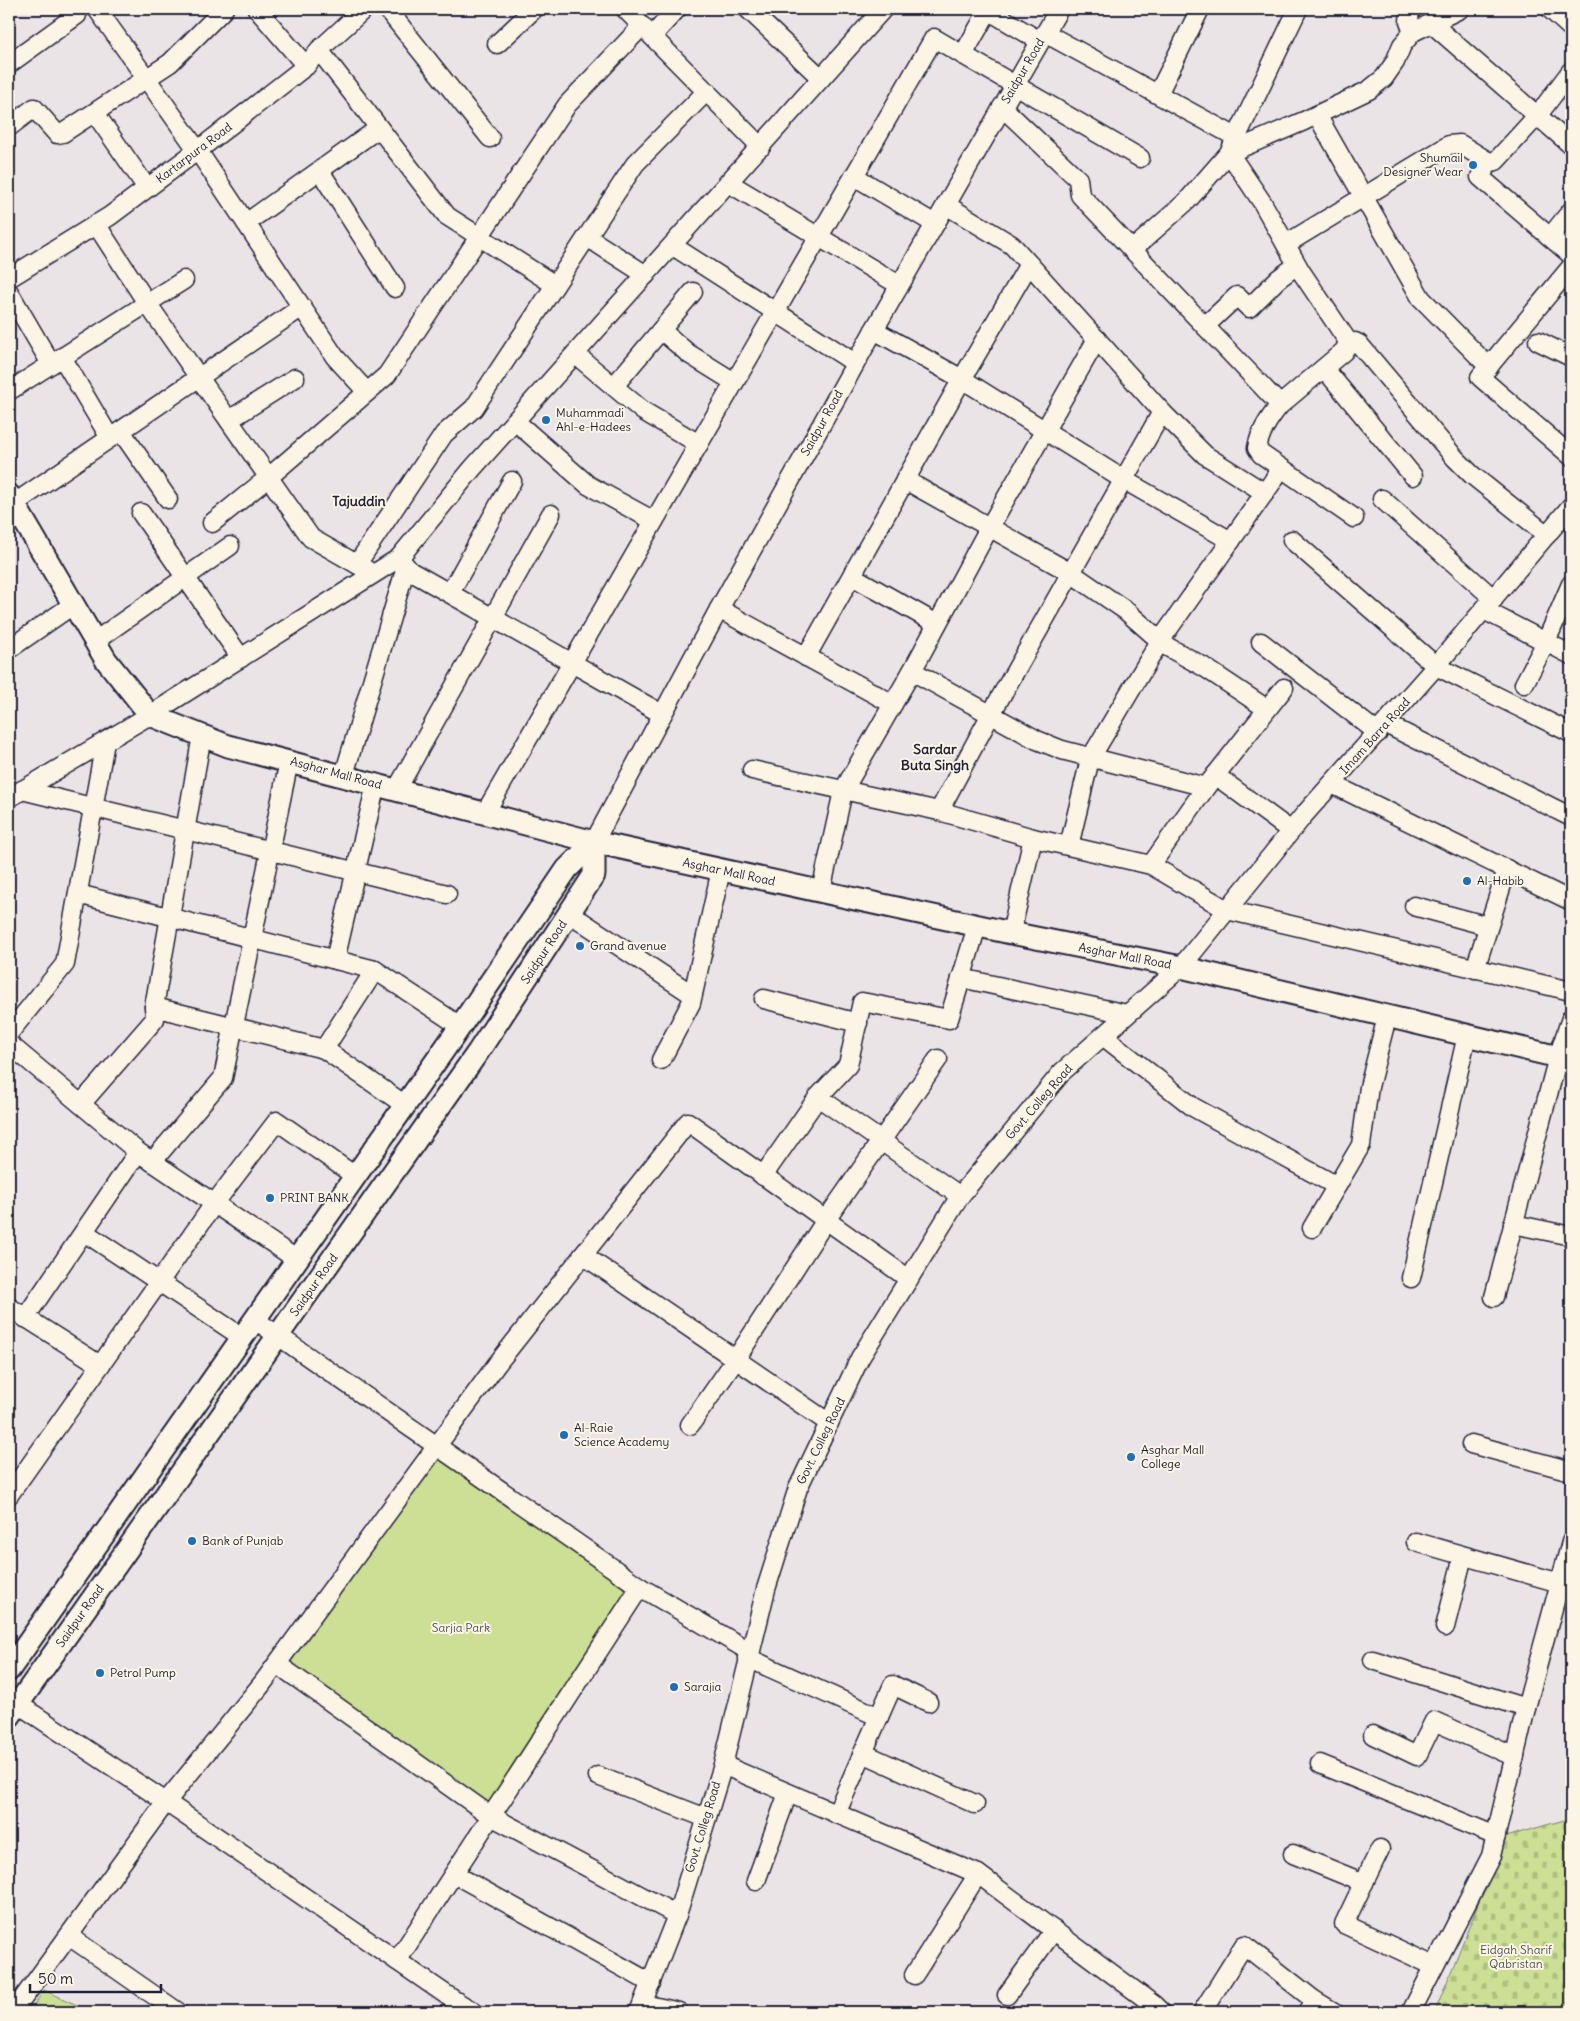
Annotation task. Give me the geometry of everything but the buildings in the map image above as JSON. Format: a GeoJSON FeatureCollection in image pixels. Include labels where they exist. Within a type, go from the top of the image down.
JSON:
{"type":"FeatureCollection","features":[{"type":"Feature","properties":{"kind":"main road"},"geometry":{"type":"LineString","coordinates":[[12,499],[106,660],[150,715]]}},
{"type":"Feature","properties":{"kind":"main road","name":"Asghar Mall Road"},"geometry":{"type":"LineString","coordinates":[[150,715],[228,746],[594,842],[977,926],[1181,968],[1565,1059]]}},
{"type":"Feature","properties":{"kind":"main road","name":"Saidpur Road"},"geometry":{"type":"LineString","coordinates":[[12,1707],[478,1052],[594,875],[594,842]]}},
{"type":"Feature","properties":{"kind":"main road","name":"Saidpur Road"},"geometry":{"type":"LineString","coordinates":[[9,1670],[405,1105],[567,869],[594,842]]}},
{"type":"Feature","properties":{"kind":"street"},"geometry":{"type":"LineString","coordinates":[[97,9],[198,151],[335,357],[367,392]]}},
{"type":"Feature","properties":{"kind":"street"},"geometry":{"type":"LineString","coordinates":[[9,127],[34,108],[57,134],[63,134],[170,63],[224,9]]}},
{"type":"Feature","properties":{"kind":"street"},"geometry":{"type":"LineString","coordinates":[[257,9],[306,66]]}},
{"type":"Feature","properties":{"kind":"street"},"geometry":{"type":"LineString","coordinates":[[387,9],[490,138]]}},
{"type":"Feature","properties":{"kind":"street"},"geometry":{"type":"LineString","coordinates":[[497,44],[534,9]]}},
{"type":"Feature","properties":{"kind":"street"},"geometry":{"type":"LineString","coordinates":[[625,9],[761,146]]}},
{"type":"Feature","properties":{"kind":"street"},"geometry":{"type":"LineString","coordinates":[[212,523],[269,477],[387,374],[567,105],[647,31],[677,9]]}},
{"type":"Feature","properties":{"kind":"street"},"geometry":{"type":"LineString","coordinates":[[748,9],[821,78]]}},
{"type":"Feature","properties":{"kind":"street"},"geometry":{"type":"LineString","coordinates":[[344,775],[402,562],[472,469],[673,246],[881,9]]}},
{"type":"Feature","properties":{"kind":"street"},"geometry":{"type":"LineString","coordinates":[[963,55],[988,9],[1158,94],[1233,145],[1262,202],[1298,265],[1347,340],[1344,351],[1280,405],[1265,425],[1257,448],[1261,454],[1277,466],[1354,518]]}},
{"type":"Feature","properties":{"kind":"street","name":"Saidpur Road"},"geometry":{"type":"LineString","coordinates":[[594,842],[719,609],[856,362],[1059,9]]}},
{"type":"Feature","properties":{"kind":"street"},"geometry":{"type":"LineString","coordinates":[[1158,94],[1200,9]]}},
{"type":"Feature","properties":{"kind":"street"},"geometry":{"type":"LineString","coordinates":[[1132,250],[1187,201],[1233,145],[1298,9]]}},
{"type":"Feature","properties":{"kind":"street"},"geometry":{"type":"LineString","coordinates":[[1410,9],[1409,22],[1413,32]]}},
{"type":"Feature","properties":{"kind":"street"},"geometry":{"type":"LineString","coordinates":[[1233,145],[1317,114],[1369,90],[1384,78],[1395,62],[1402,45],[1413,32],[1460,9]]}},
{"type":"Feature","properties":{"kind":"street"},"geometry":{"type":"LineString","coordinates":[[1550,9],[1571,28]]}},
{"type":"Feature","properties":{"kind":"street"},"geometry":{"type":"LineString","coordinates":[[9,64],[78,11]]}},
{"type":"Feature","properties":{"kind":"street","name":"Kartarpura Road"},"geometry":{"type":"LineString","coordinates":[[9,278],[96,224],[198,151],[306,66],[357,11]]}},
{"type":"Feature","properties":{"kind":"street"},"geometry":{"type":"LineString","coordinates":[[1430,23],[1571,144]]}},
{"type":"Feature","properties":{"kind":"street"},"geometry":{"type":"LineString","coordinates":[[485,813],[934,38],[1140,158]]}},
{"type":"Feature","properties":{"kind":"street"},"geometry":{"type":"LineString","coordinates":[[319,50],[447,216],[555,285]]}},
{"type":"Feature","properties":{"kind":"street"},"geometry":{"type":"LineString","coordinates":[[1571,70],[1538,115],[1502,156],[1489,162],[1480,178],[1571,255]]}},
{"type":"Feature","properties":{"kind":"street"},"geometry":{"type":"LineString","coordinates":[[357,564],[444,434],[474,408],[635,164],[707,92]]}},
{"type":"Feature","properties":{"kind":"street"},"geometry":{"type":"LineString","coordinates":[[1002,107],[1078,179],[1080,195],[1280,405]]}},
{"type":"Feature","properties":{"kind":"street"},"geometry":{"type":"LineString","coordinates":[[95,113],[147,188]]}},
{"type":"Feature","properties":{"kind":"street"},"geometry":{"type":"LineString","coordinates":[[1317,114],[1421,298],[1489,367]]}},
{"type":"Feature","properties":{"kind":"street"},"geometry":{"type":"LineString","coordinates":[[246,224],[379,128]]}},
{"type":"Feature","properties":{"kind":"street"},"geometry":{"type":"LineString","coordinates":[[1286,244],[1449,145],[1460,144],[1466,146],[1489,162]]}},
{"type":"Feature","properties":{"kind":"street"},"geometry":{"type":"LineString","coordinates":[[320,170],[395,288]]}},
{"type":"Feature","properties":{"kind":"street"},"geometry":{"type":"LineString","coordinates":[[854,176],[935,224]]}},
{"type":"Feature","properties":{"kind":"street"},"geometry":{"type":"LineString","coordinates":[[729,183],[900,285]]}},
{"type":"Feature","properties":{"kind":"street"},"geometry":{"type":"LineString","coordinates":[[946,205],[1012,245],[1162,412],[1205,455],[1265,493]]}},
{"type":"Feature","properties":{"kind":"street"},"geometry":{"type":"LineString","coordinates":[[1550,237],[1571,211]]}},
{"type":"Feature","properties":{"kind":"street"},"geometry":{"type":"LineString","coordinates":[[96,224],[147,303],[311,538],[374,574]]}},
{"type":"Feature","properties":{"kind":"street"},"geometry":{"type":"LineString","coordinates":[[587,237],[646,275]]}},
{"type":"Feature","properties":{"kind":"street"},"geometry":{"type":"LineString","coordinates":[[673,246],[856,362]]}},
{"type":"Feature","properties":{"kind":"street"},"geometry":{"type":"LineString","coordinates":[[806,657],[962,379],[1029,264]]}},
{"type":"Feature","properties":{"kind":"street"},"geometry":{"type":"LineString","coordinates":[[1205,326],[1237,296],[1248,308],[1278,279],[1298,265]]}},
{"type":"Feature","properties":{"kind":"street"},"geometry":{"type":"LineString","coordinates":[[1571,267],[1480,377],[1571,456]]}},
{"type":"Feature","properties":{"kind":"street"},"geometry":{"type":"LineString","coordinates":[[9,391],[184,280]]}},
{"type":"Feature","properties":{"kind":"street"},"geometry":{"type":"LineString","coordinates":[[9,292],[56,361],[168,498]]}},
{"type":"Feature","properties":{"kind":"street"},"geometry":{"type":"LineString","coordinates":[[614,386],[693,292]]}},
{"type":"Feature","properties":{"kind":"street"},"geometry":{"type":"LineString","coordinates":[[12,499],[116,434],[302,307]]}},
{"type":"Feature","properties":{"kind":"street"},"geometry":{"type":"LineString","coordinates":[[660,330],[689,354],[734,382]]}},
{"type":"Feature","properties":{"kind":"street"},"geometry":{"type":"LineString","coordinates":[[874,330],[962,379],[1124,480],[1231,542]]}},
{"type":"Feature","properties":{"kind":"street"},"geometry":{"type":"LineString","coordinates":[[821,892],[843,791],[912,671],[989,528],[1097,339]]}},
{"type":"Feature","properties":{"kind":"street"},"geometry":{"type":"LineString","coordinates":[[1538,341],[1571,357]]}},
{"type":"Feature","properties":{"kind":"street"},"geometry":{"type":"LineString","coordinates":[[1347,344],[1355,342],[1359,344],[1455,458],[1472,475],[1547,535]]}},
{"type":"Feature","properties":{"kind":"street"},"geometry":{"type":"LineString","coordinates":[[575,354],[643,410],[699,444]]}},
{"type":"Feature","properties":{"kind":"street"},"geometry":{"type":"LineString","coordinates":[[1324,368],[1413,476]]}},
{"type":"Feature","properties":{"kind":"street"},"geometry":{"type":"LineString","coordinates":[[229,420],[295,378]]}},
{"type":"Feature","properties":{"kind":"street"},"geometry":{"type":"LineString","coordinates":[[939,811],[991,714],[1162,412]]}},
{"type":"Feature","properties":{"kind":"street"},"geometry":{"type":"LineString","coordinates":[[515,421],[588,485],[654,520]]}},
{"type":"Feature","properties":{"kind":"street"},"geometry":{"type":"LineString","coordinates":[[1069,846],[1090,759],[1160,641],[1265,493],[1277,474],[1277,466]]}},
{"type":"Feature","properties":{"kind":"street"},"geometry":{"type":"LineString","coordinates":[[905,480],[1071,573],[1125,610],[1160,641],[1204,667],[1267,709]]}},
{"type":"Feature","properties":{"kind":"street"},"geometry":{"type":"LineString","coordinates":[[450,593],[512,482]]}},
{"type":"Feature","properties":{"kind":"street"},"geometry":{"type":"LineString","coordinates":[[1382,499],[1489,605],[1546,642],[1571,655]]}},
{"type":"Feature","properties":{"kind":"street","name":"Imam Barra Road"},"geometry":{"type":"LineString","coordinates":[[1181,968],[1291,831],[1489,605],[1571,506]]}},
{"type":"Feature","properties":{"kind":"street"},"geometry":{"type":"LineString","coordinates":[[142,513],[241,658]]}},
{"type":"Feature","properties":{"kind":"street"},"geometry":{"type":"LineString","coordinates":[[397,789],[551,514]]}},
{"type":"Feature","properties":{"kind":"street"},"geometry":{"type":"LineString","coordinates":[[1292,540],[1436,666],[1571,733]]}},
{"type":"Feature","properties":{"kind":"street"},"geometry":{"type":"LineString","coordinates":[[95,641],[230,546]]}},
{"type":"Feature","properties":{"kind":"street"},"geometry":{"type":"LineString","coordinates":[[15,794],[150,715],[374,574],[402,562]]}},
{"type":"Feature","properties":{"kind":"street"},"geometry":{"type":"LineString","coordinates":[[402,562],[410,571],[662,714]]}},
{"type":"Feature","properties":{"kind":"street"},"geometry":{"type":"LineString","coordinates":[[852,576],[937,624]]}},
{"type":"Feature","properties":{"kind":"street"},"geometry":{"type":"LineString","coordinates":[[1524,684],[1546,642],[1571,584]]}},
{"type":"Feature","properties":{"kind":"street"},"geometry":{"type":"LineString","coordinates":[[9,648],[74,604]]}},
{"type":"Feature","properties":{"kind":"street"},"geometry":{"type":"LineString","coordinates":[[719,609],[893,704]]}},
{"type":"Feature","properties":{"kind":"street"},"geometry":{"type":"LineString","coordinates":[[1261,642],[1382,729],[1571,817]]}},
{"type":"Feature","properties":{"kind":"street"},"geometry":{"type":"LineString","coordinates":[[912,671],[1037,740],[1090,759],[1211,781],[1291,831]]}},
{"type":"Feature","properties":{"kind":"street"},"geometry":{"type":"LineString","coordinates":[[1151,865],[1211,781],[1284,688]]}},
{"type":"Feature","properties":{"kind":"street"},"geometry":{"type":"LineString","coordinates":[[81,1104],[155,1019],[154,1008],[202,735]]}},
{"type":"Feature","properties":{"kind":"street"},"geometry":{"type":"LineString","coordinates":[[9,1033],[65,964],[105,742]]}},
{"type":"Feature","properties":{"kind":"street"},"geometry":{"type":"LineString","coordinates":[[25,1318],[84,1232],[145,1157],[223,1078],[289,761]]}},
{"type":"Feature","properties":{"kind":"street"},"geometry":{"type":"LineString","coordinates":[[752,770],[939,811],[1032,838],[1151,865],[1227,910],[1571,991]]}},
{"type":"Feature","properties":{"kind":"street"},"geometry":{"type":"LineString","coordinates":[[335,960],[376,784]]}},
{"type":"Feature","properties":{"kind":"street"},"geometry":{"type":"LineString","coordinates":[[1332,784],[1571,901]]}},
{"type":"Feature","properties":{"kind":"street"},"geometry":{"type":"LineString","coordinates":[[15,794],[93,808],[447,894]]}},
{"type":"Feature","properties":{"kind":"street"},"geometry":{"type":"LineString","coordinates":[[1011,933],[1032,838]]}},
{"type":"Feature","properties":{"kind":"street"},"geometry":{"type":"LineString","coordinates":[[1475,969],[1507,869]]}},
{"type":"Feature","properties":{"kind":"street"},"geometry":{"type":"LineString","coordinates":[[661,1060],[691,1003],[721,870]]}},
{"type":"Feature","properties":{"kind":"street"},"geometry":{"type":"LineString","coordinates":[[78,894],[375,970],[460,1026]]}},
{"type":"Feature","properties":{"kind":"street"},"geometry":{"type":"LineString","coordinates":[[1414,906],[1488,926]]}},
{"type":"Feature","properties":{"kind":"street"},"geometry":{"type":"LineString","coordinates":[[569,914],[693,995]]}},
{"type":"Feature","properties":{"kind":"street"},"geometry":{"type":"LineString","coordinates":[[763,1176],[818,1096],[848,1065],[862,1002],[949,1019],[977,926]]}},
{"type":"Feature","properties":{"kind":"street","name":"Govt. Colleg Road"},"geometry":{"type":"LineString","coordinates":[[642,2008],[676,1914],[722,1765],[748,1654],[798,1488],[860,1358],[960,1196],[1062,1072],[1181,968]]}},
{"type":"Feature","properties":{"kind":"street"},"geometry":{"type":"LineString","coordinates":[[324,1049],[375,970]]}},
{"type":"Feature","properties":{"kind":"street"},"geometry":{"type":"LineString","coordinates":[[961,978],[1127,1014]]}},
{"type":"Feature","properties":{"kind":"street"},"geometry":{"type":"LineString","coordinates":[[764,999],[858,1024]]}},
{"type":"Feature","properties":{"kind":"street"},"geometry":{"type":"LineString","coordinates":[[154,1008],[324,1049],[405,1105]]}},
{"type":"Feature","properties":{"kind":"street"},"geometry":{"type":"LineString","coordinates":[[1312,1228],[1361,1145],[1369,1088],[1387,1017]]}},
{"type":"Feature","properties":{"kind":"street"},"geometry":{"type":"LineString","coordinates":[[1494,1297],[1513,1224],[1565,1059],[1571,1018]]}},
{"type":"Feature","properties":{"kind":"street"},"geometry":{"type":"LineString","coordinates":[[1411,1278],[1467,1035]]}},
{"type":"Feature","properties":{"kind":"street"},"geometry":{"type":"LineString","coordinates":[[1103,1036],[1194,1107],[1337,1186]]}},
{"type":"Feature","properties":{"kind":"street"},"geometry":{"type":"LineString","coordinates":[[9,1044],[145,1157],[296,1260]]}},
{"type":"Feature","properties":{"kind":"street"},"geometry":{"type":"LineString","coordinates":[[690,1425],[736,1359],[826,1220],[938,1059]]}},
{"type":"Feature","properties":{"kind":"street"},"geometry":{"type":"LineString","coordinates":[[818,1096],[960,1196]]}},
{"type":"Feature","properties":{"kind":"street"},"geometry":{"type":"LineString","coordinates":[[9,1494],[214,1204],[277,1121],[355,1176]]}},
{"type":"Feature","properties":{"kind":"street"},"geometry":{"type":"LineString","coordinates":[[13,2012],[166,1802],[277,1664],[497,1364],[688,1122],[909,1278]]}},
{"type":"Feature","properties":{"kind":"street"},"geometry":{"type":"LineString","coordinates":[[1513,1224],[1571,1236]]}},
{"type":"Feature","properties":{"kind":"street"},"geometry":{"type":"LineString","coordinates":[[84,1232],[159,1282],[248,1328],[278,1335],[640,1587],[748,1654],[879,1717]]}},
{"type":"Feature","properties":{"kind":"street"},"geometry":{"type":"LineString","coordinates":[[583,1255],[829,1423]]}},
{"type":"Feature","properties":{"kind":"street"},"geometry":{"type":"LineString","coordinates":[[9,1307],[100,1365]]}},
{"type":"Feature","properties":{"kind":"street"},"geometry":{"type":"LineString","coordinates":[[1471,1444],[1571,1471]]}},
{"type":"Feature","properties":{"kind":"street"},"geometry":{"type":"LineString","coordinates":[[1416,1542],[1560,1583]]}},
{"type":"Feature","properties":{"kind":"street"},"geometry":{"type":"LineString","coordinates":[[1411,2012],[1491,1856],[1526,1708],[1571,1542]]}},
{"type":"Feature","properties":{"kind":"street"},"geometry":{"type":"LineString","coordinates":[[1445,1627],[1463,1556]]}},
{"type":"Feature","properties":{"kind":"street"},"geometry":{"type":"LineString","coordinates":[[397,1961],[640,1587]]}},
{"type":"Feature","properties":{"kind":"street"},"geometry":{"type":"LineString","coordinates":[[1373,1660],[1526,1708]]}},
{"type":"Feature","properties":{"kind":"street"},"geometry":{"type":"LineString","coordinates":[[277,1664],[491,1816],[676,1914]]}},
{"type":"Feature","properties":{"kind":"street"},"geometry":{"type":"LineString","coordinates":[[836,1814],[893,1685],[928,1702]]}},
{"type":"Feature","properties":{"kind":"street"},"geometry":{"type":"LineString","coordinates":[[12,1707],[166,1802],[397,1961],[451,2006],[474,2012]]}},
{"type":"Feature","properties":{"kind":"street"},"geometry":{"type":"LineString","coordinates":[[1373,1735],[1417,1756],[1434,1721],[1514,1757]]}},
{"type":"Feature","properties":{"kind":"street"},"geometry":{"type":"LineString","coordinates":[[863,1753],[975,1804]]}},
{"type":"Feature","properties":{"kind":"street"},"geometry":{"type":"LineString","coordinates":[[1320,1764],[1496,1836]]}},
{"type":"Feature","properties":{"kind":"street"},"geometry":{"type":"LineString","coordinates":[[722,1765],[978,1874],[1161,2012]]}},
{"type":"Feature","properties":{"kind":"street"},"geometry":{"type":"LineString","coordinates":[[598,1776],[706,1818]]}},
{"type":"Feature","properties":{"kind":"street"},"geometry":{"type":"LineString","coordinates":[[756,1881],[788,1793]]}},
{"type":"Feature","properties":{"kind":"street"},"geometry":{"type":"LineString","coordinates":[[1380,1849],[1344,1924],[1434,1966]]}},
{"type":"Feature","properties":{"kind":"street"},"geometry":{"type":"LineString","coordinates":[[1293,1854],[1364,1883]]}},
{"type":"Feature","properties":{"kind":"street"},"geometry":{"type":"LineString","coordinates":[[454,1874],[651,1983]]}},
{"type":"Feature","properties":{"kind":"street"},"geometry":{"type":"LineString","coordinates":[[914,1975],[978,1874]]}},
{"type":"Feature","properties":{"kind":"street"},"geometry":{"type":"LineString","coordinates":[[1007,1995],[1054,1930]]}},
{"type":"Feature","properties":{"kind":"street"},"geometry":{"type":"LineString","coordinates":[[69,1936],[178,2012]]}},
{"type":"Feature","properties":{"kind":"street"},"geometry":{"type":"LineString","coordinates":[[1202,2012],[1244,1945],[1310,2006],[1334,2012]]}},
{"type":"Feature","properties":{"kind":"street"},"geometry":{"type":"LineString","coordinates":[[642,2008],[679,2012]]}},
{"type":"Feature","properties":{"kind":"green space","name":"Sarjia Park"},"geometry":{"type":"Polygon","coordinates":[[[437,1445],[640,1587],[491,1816],[277,1664],[437,1445]]]}},
{"type":"Feature","properties":{"kind":"green space","name":"Eidgah Sharif Qabristan"},"geometry":{"type":"Polygon","coordinates":[[[1571,1818],[1571,2012],[1435,2012],[1505,1837],[1571,1818]]]}},
{"type":"Feature","properties":{"kind":"green space"},"geometry":{"type":"Polygon","coordinates":[[[44,1990],[92,2012],[30,2012],[44,1990]]]}},
{"type":"Feature","properties":{"kind":"place","name":"Shumail Designer Wear"},"geometry":{"type":"Point","coordinates":[1473,165]}},
{"type":"Feature","properties":{"kind":"place","name":"Muhammadi Ahl-e-Hadees"},"geometry":{"type":"Point","coordinates":[546,420]}},
{"type":"Feature","properties":{"kind":"place","name":"Al-Habib"},"geometry":{"type":"Point","coordinates":[1467,881]}},
{"type":"Feature","properties":{"kind":"place","name":"Grand avenue"},"geometry":{"type":"Point","coordinates":[580,946]}},
{"type":"Feature","properties":{"kind":"place","name":"PRINT BANK"},"geometry":{"type":"Point","coordinates":[270,1198]}},
{"type":"Feature","properties":{"kind":"place","name":"Al-Raie Science Academy"},"geometry":{"type":"Point","coordinates":[564,1435]}},
{"type":"Feature","properties":{"kind":"place","name":"Asghar Mall College"},"geometry":{"type":"Point","coordinates":[1131,1457]}},
{"type":"Feature","properties":{"kind":"place","name":"Bank of Punjab"},"geometry":{"type":"Point","coordinates":[192,1541]}},
{"type":"Feature","properties":{"kind":"place","name":"Petrol Pump"},"geometry":{"type":"Point","coordinates":[100,1673]}},
{"type":"Feature","properties":{"kind":"place","name":"Sarajia"},"geometry":{"type":"Point","coordinates":[674,1687]}},
{"type":"Feature","properties":{"kind":"district","name":"Tajuddin"},"geometry":{"type":"Point","coordinates":[359,501]}},
{"type":"Feature","properties":{"kind":"district","name":"Sardar Buta Singh"},"geometry":{"type":"Point","coordinates":[935,758]}}]}
